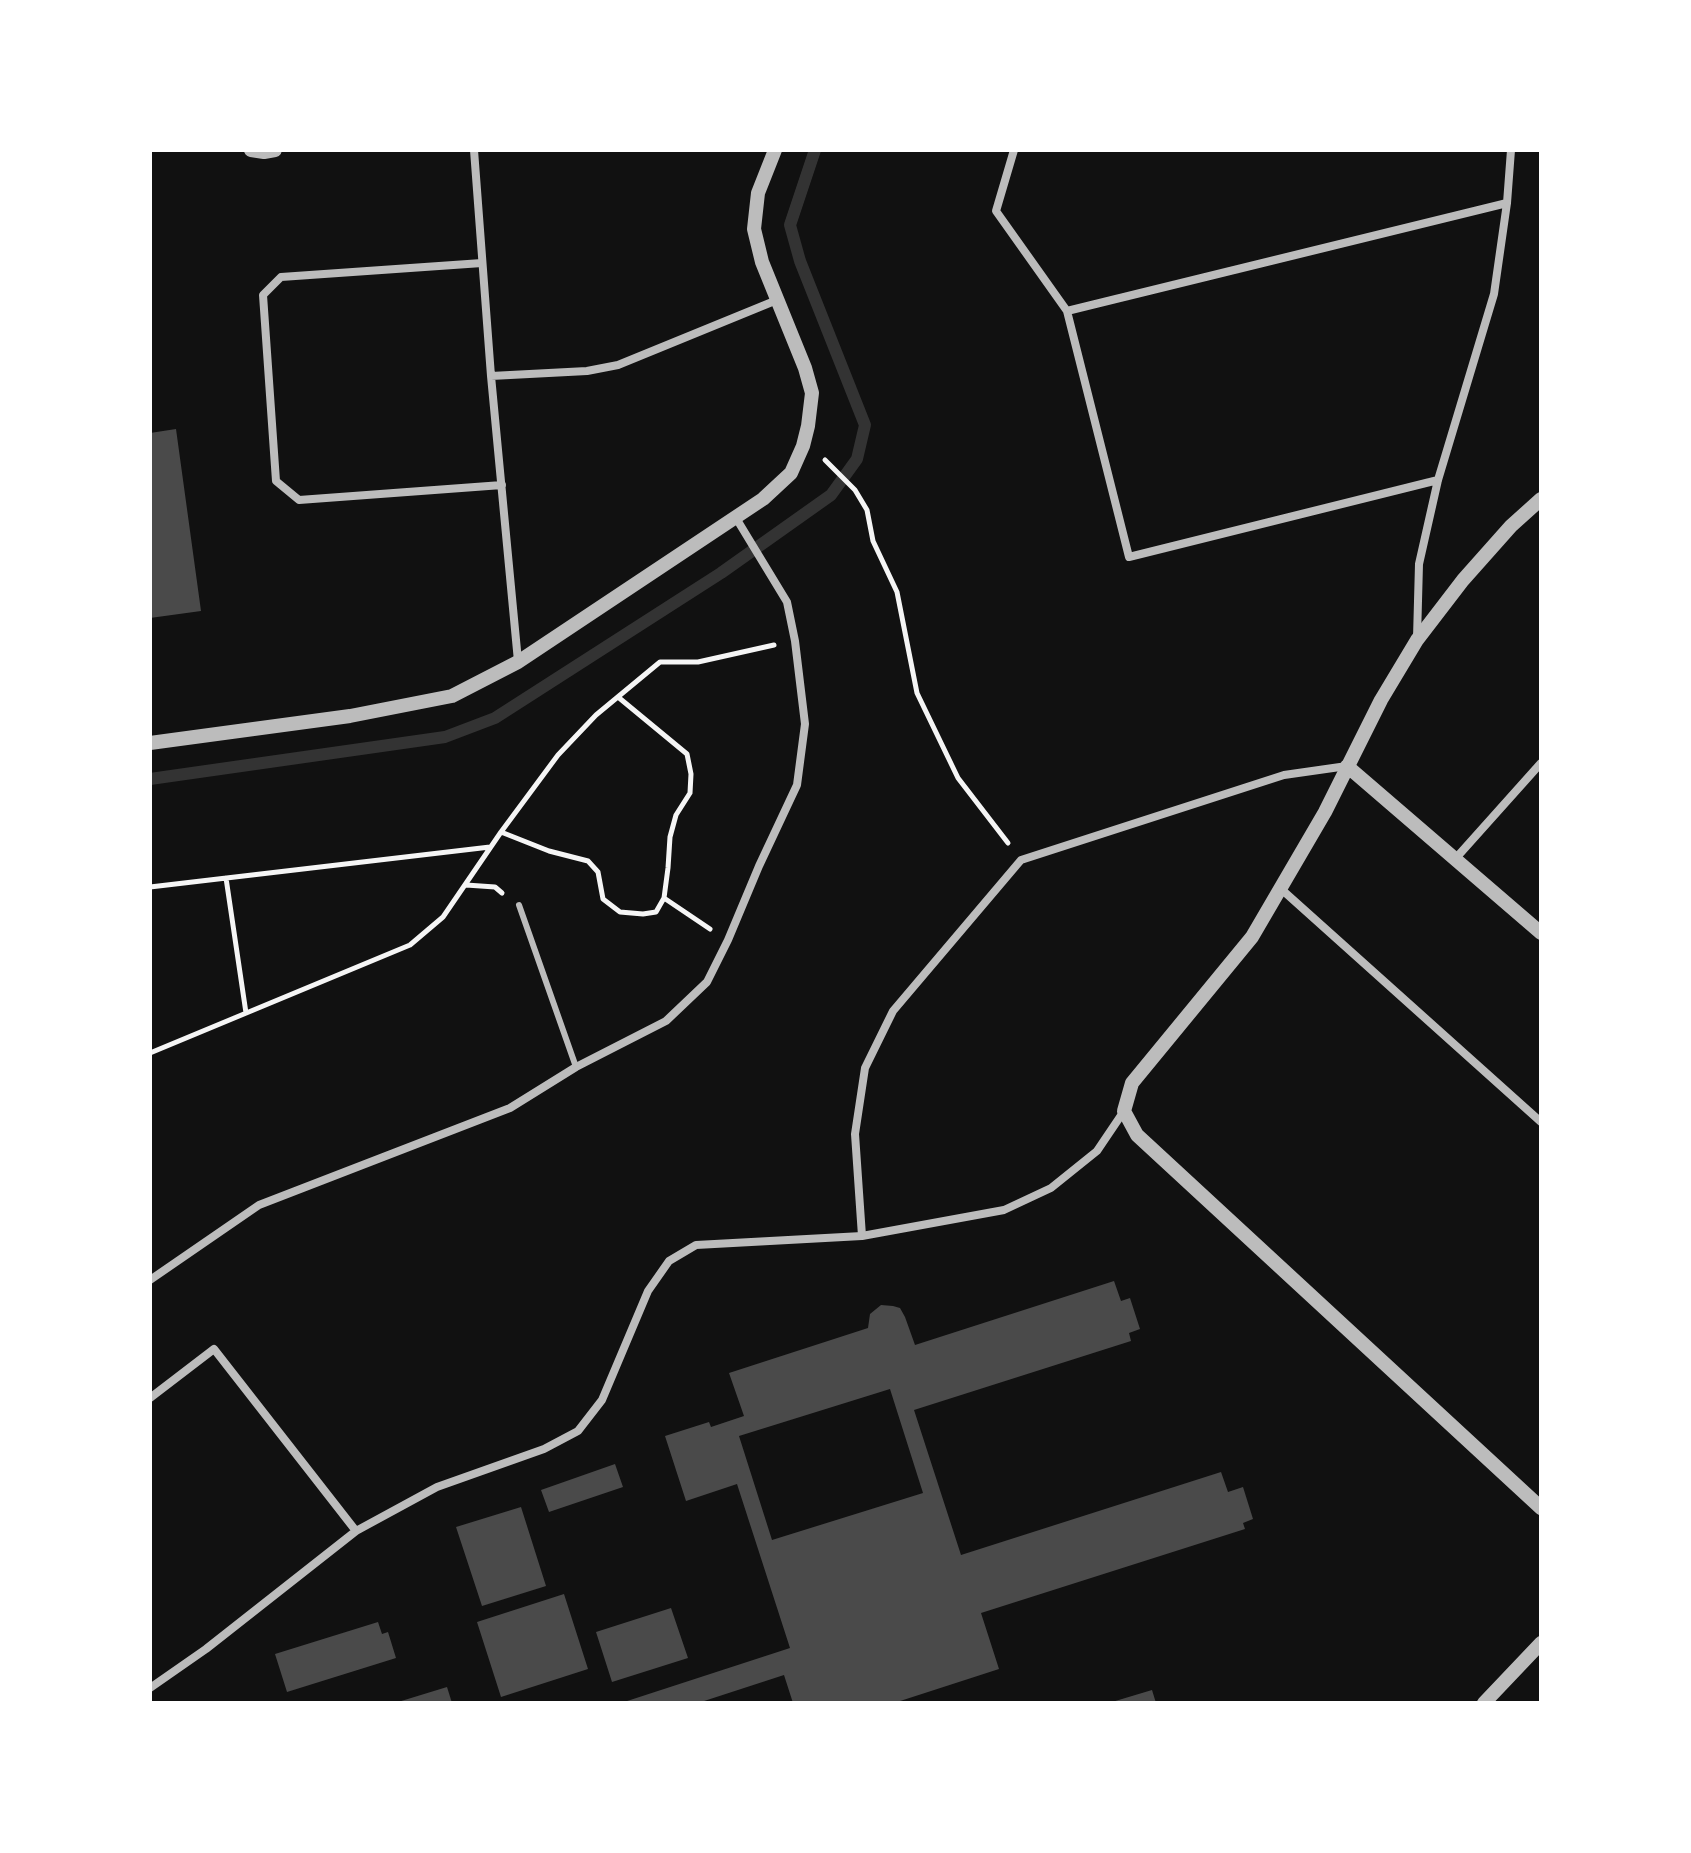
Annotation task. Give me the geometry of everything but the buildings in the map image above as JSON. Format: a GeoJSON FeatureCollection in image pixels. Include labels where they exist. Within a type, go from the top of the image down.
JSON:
{"type":"FeatureCollection","features":[{"type":"Feature","properties":{"kind":"street"},"geometry":{"type":"LineString","coordinates":[[251,150],[275,150]]}},
{"type":"Feature","properties":{"kind":"street"},"geometry":{"type":"LineString","coordinates":[[474,150],[491,376],[518,662]]}},
{"type":"Feature","properties":{"kind":"street"},"geometry":{"type":"LineString","coordinates":[[150,743],[350,716],[452,696],[518,662],[736,518],[791,473],[803,446],[812,393],[762,262],[754,229],[758,193],[775,150]]}},
{"type":"Feature","properties":{"kind":"street"},"geometry":{"type":"LineString","coordinates":[[1014,150],[996,211],[1067,311],[1129,557],[1438,480]]}},
{"type":"Feature","properties":{"kind":"street"},"geometry":{"type":"LineString","coordinates":[[1417,640],[1419,564],[1438,480],[1494,294],[1511,150]]}},
{"type":"Feature","properties":{"kind":"street"},"geometry":{"type":"LineString","coordinates":[[1067,311],[1507,203]]}},
{"type":"Feature","properties":{"kind":"street"},"geometry":{"type":"LineString","coordinates":[[482,263],[281,277],[263,295],[276,481],[299,500],[502,485]]}},
{"type":"Feature","properties":{"kind":"street"},"geometry":{"type":"LineString","coordinates":[[491,376],[587,371],[618,365],[777,300]]}},
{"type":"Feature","properties":{"kind":"street"},"geometry":{"type":"LineString","coordinates":[[150,1688],[206,1649],[356,1531],[437,1487],[544,1449],[578,1431],[602,1400],[648,1291],[669,1261],[696,1245],[862,1236],[1004,1210],[1051,1188],[1097,1151],[1124,1111],[1132,1083],[1252,937],[1325,812],[1381,700],[1417,640],[1463,580],[1511,526],[1541,499]]}},
{"type":"Feature","properties":{"kind":"street"},"geometry":{"type":"LineString","coordinates":[[150,1280],[259,1205],[510,1108],[576,1067],[666,1021],[707,982],[797,785],[805,724],[787,602],[736,518]]}},
{"type":"Feature","properties":{"kind":"street"},"geometry":{"type":"LineString","coordinates":[[1456,858],[1541,763]]}},
{"type":"Feature","properties":{"kind":"street"},"geometry":{"type":"LineString","coordinates":[[862,1236],[855,1134],[865,1068],[893,1011],[1021,860],[1284,775],[1347,766],[1541,933]]}},
{"type":"Feature","properties":{"kind":"street"},"geometry":{"type":"LineString","coordinates":[[1280,888],[1541,1122]]}},
{"type":"Feature","properties":{"kind":"street"},"geometry":{"type":"LineString","coordinates":[[1124,1111],[1137,1135],[1541,1508]]}},
{"type":"Feature","properties":{"kind":"street"},"geometry":{"type":"LineString","coordinates":[[150,1398],[214,1349],[356,1531]]}},
{"type":"Feature","properties":{"kind":"street"},"geometry":{"type":"LineString","coordinates":[[1484,1703],[1541,1643]]}},
{"type":"Feature","properties":{"kind":"lane"},"geometry":{"type":"LineString","coordinates":[[519,905],[576,1067]]}},
{"type":"Feature","properties":{"kind":"path"},"geometry":{"type":"LineString","coordinates":[[803,446],[826,461],[855,490],[867,510],[873,541],[897,592],[917,693],[958,778],[1021,860]]}},
{"type":"Feature","properties":{"kind":"path"},"geometry":{"type":"LineString","coordinates":[[150,1053],[410,945],[443,917],[558,755],[596,715],[660,662],[698,662],[795,641]]}},
{"type":"Feature","properties":{"kind":"path"},"geometry":{"type":"LineString","coordinates":[[501,832],[549,851],[588,861],[598,872],[603,899],[620,912],[656,912],[664,898],[670,837],[676,815],[690,793],[691,774],[687,754],[618,697]]}},
{"type":"Feature","properties":{"kind":"path"},"geometry":{"type":"LineString","coordinates":[[150,887],[491,847]]}},
{"type":"Feature","properties":{"kind":"path"},"geometry":{"type":"LineString","coordinates":[[226,878],[246,1013]]}},
{"type":"Feature","properties":{"kind":"path"},"geometry":{"type":"LineString","coordinates":[[466,885],[495,887],[519,905]]}},
{"type":"Feature","properties":{"kind":"path"},"geometry":{"type":"LineString","coordinates":[[664,898],[728,940]]}},
{"type":"Feature","properties":{"kind":"waterway"},"geometry":{"type":"LineString","coordinates":[[150,779],[445,737],[495,718],[721,573],[831,495],[857,459],[865,425],[800,261],[790,225],[815,150]]}}]}
